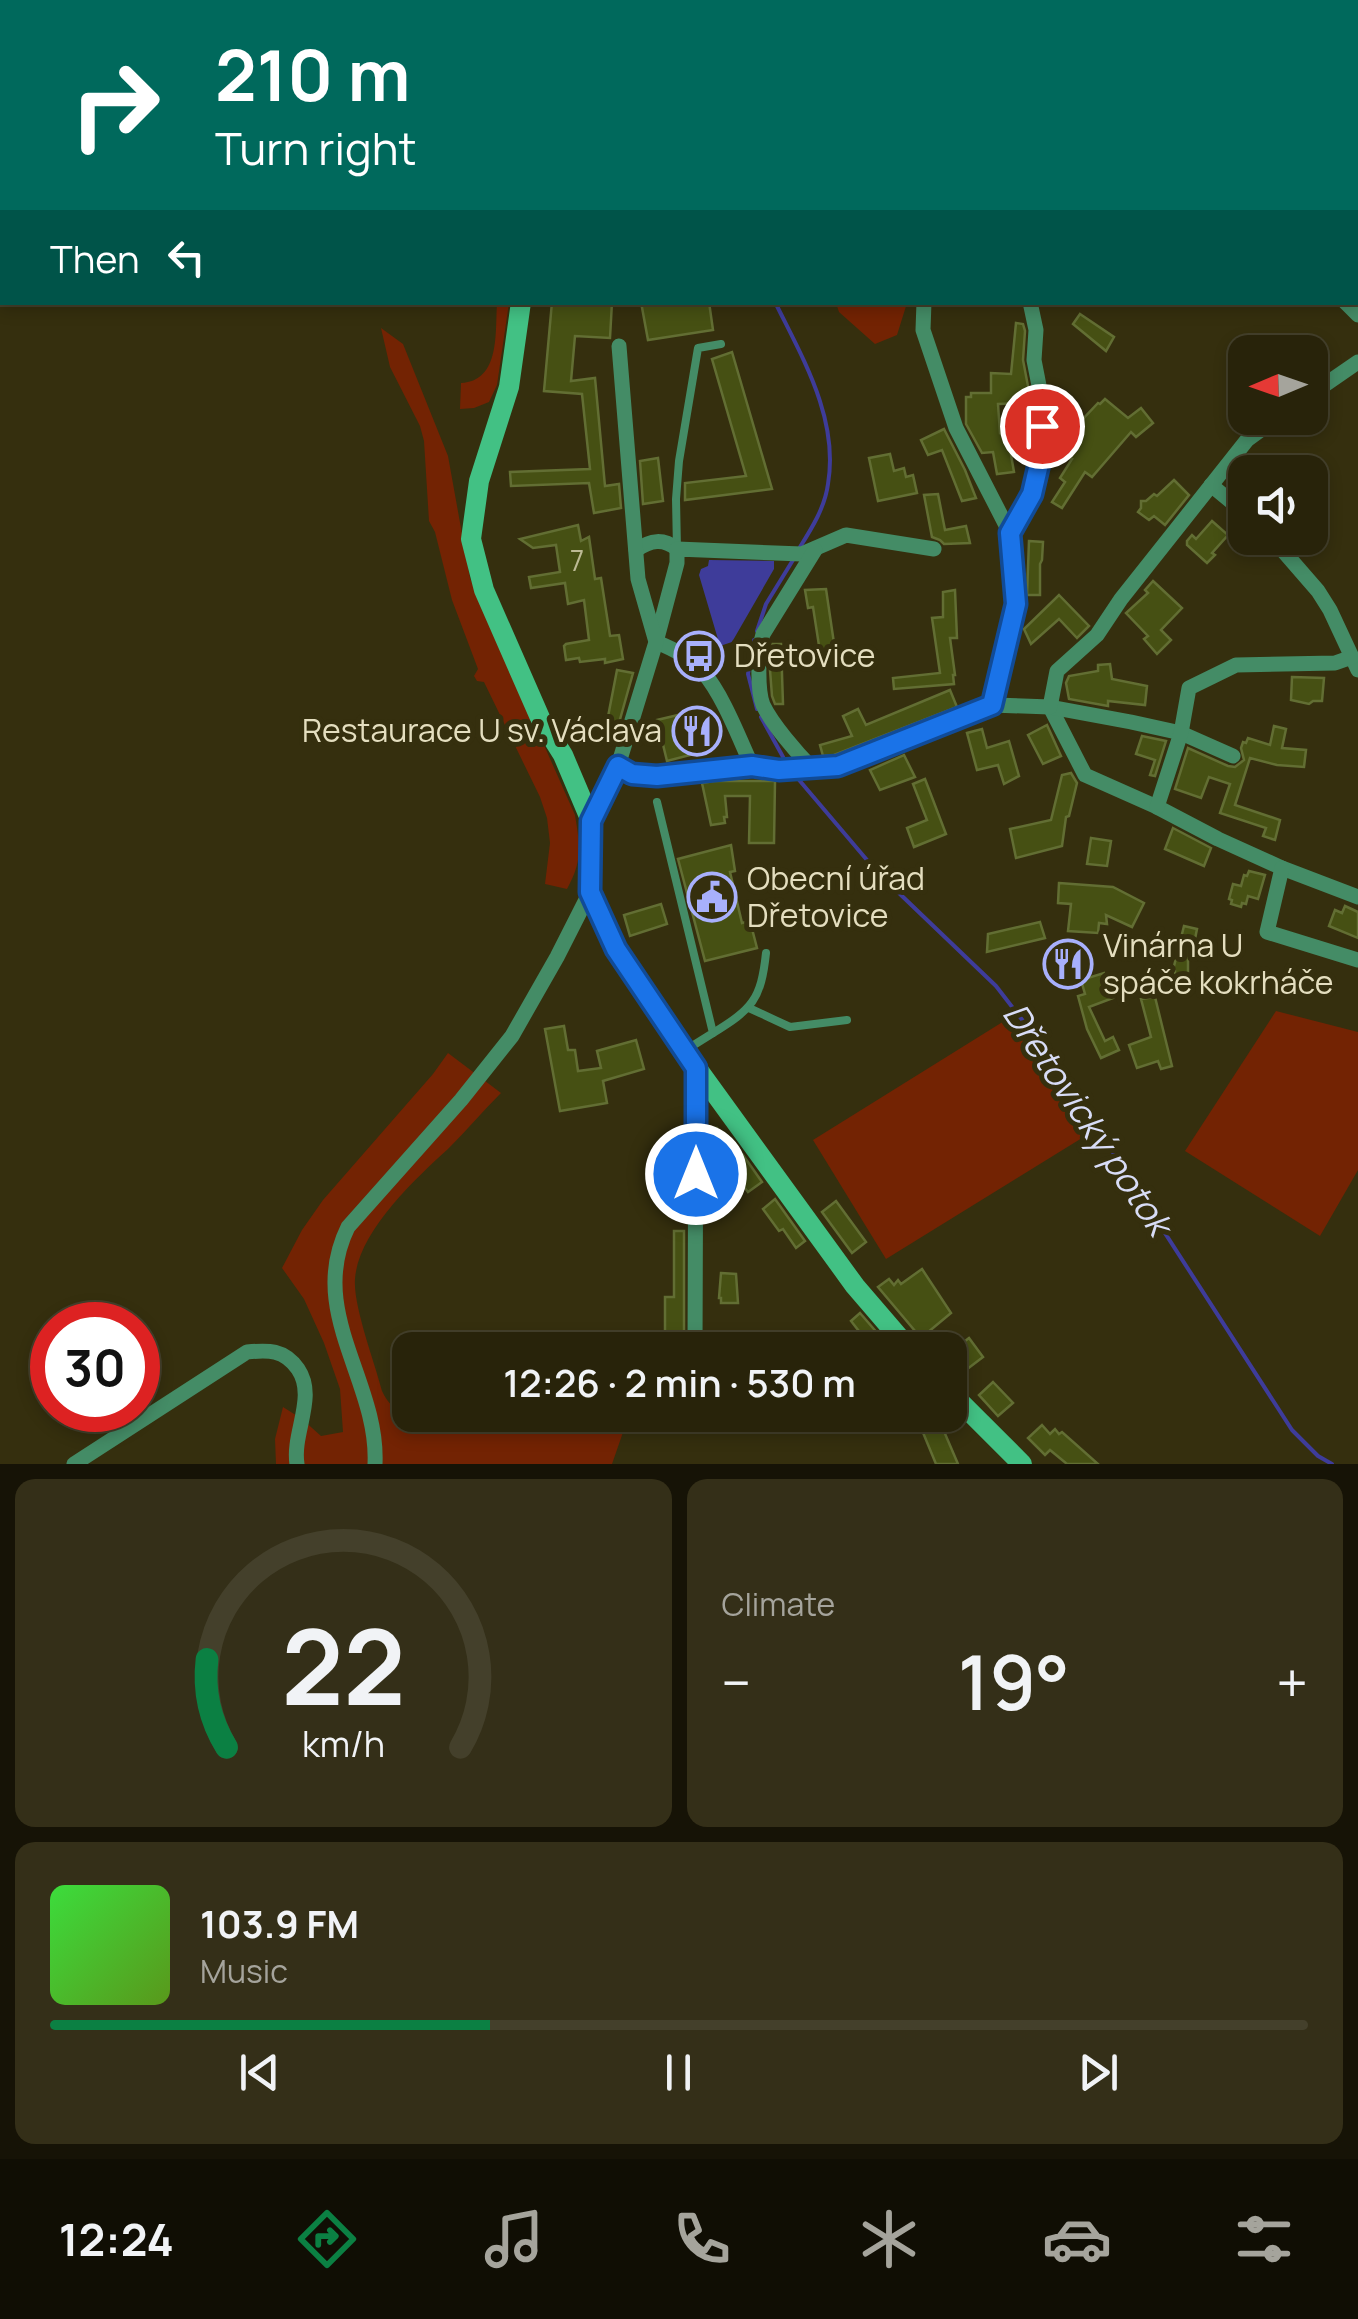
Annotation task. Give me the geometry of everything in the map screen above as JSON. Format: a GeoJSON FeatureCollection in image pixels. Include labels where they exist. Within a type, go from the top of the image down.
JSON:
{"type":"FeatureCollection","features":[{"type":"Feature","properties":{"kind":"main road"},"geometry":{"type":"LineString","coordinates":[[521,305],[509,387],[479,481],[471,539],[484,590],[591,821],[590,892],[616,949],[690,1059],[855,1286],[895,1332]]}},
{"type":"Feature","properties":{"kind":"main road"},"geometry":{"type":"LineString","coordinates":[[967,1411],[1012,1461]]}},
{"type":"Feature","properties":{"kind":"street"},"geometry":{"type":"LineString","coordinates":[[924,305],[923,330],[956,428],[1010,533],[1016,604],[992,705]]}},
{"type":"Feature","properties":{"kind":"street"},"geometry":{"type":"LineString","coordinates":[[1010,533],[1032,494],[1042,451],[1042,401],[1034,360],[1036,330],[1031,305]]}},
{"type":"Feature","properties":{"kind":"street"},"geometry":{"type":"LineString","coordinates":[[619,346],[638,579],[656,642]]}},
{"type":"Feature","properties":{"kind":"street"},"geometry":{"type":"LineString","coordinates":[[1328,382],[1358,362]]}},
{"type":"Feature","properties":{"kind":"street"},"geometry":{"type":"LineString","coordinates":[[1253,435],[1121,600],[1098,635],[1057,671],[1050,708],[1085,774],[1218,840],[1358,897]]}},
{"type":"Feature","properties":{"kind":"street"},"geometry":{"type":"LineString","coordinates":[[1211,485],[1228,499]]}},
{"type":"Feature","properties":{"kind":"street"},"geometry":{"type":"LineString","coordinates":[[636,550],[649,542],[667,542],[678,549],[802,554],[846,535],[934,549]]}},
{"type":"Feature","properties":{"kind":"street"},"geometry":{"type":"LineString","coordinates":[[806,768],[762,703],[759,646],[816,548]]}},
{"type":"Feature","properties":{"kind":"street"},"geometry":{"type":"LineString","coordinates":[[591,821],[618,766],[656,642],[678,549]]}},
{"type":"Feature","properties":{"kind":"street"},"geometry":{"type":"LineString","coordinates":[[1157,807],[1181,734],[1190,688],[1236,665],[1355,664],[1330,610],[1287,555]]}},
{"type":"Feature","properties":{"kind":"street"},"geometry":{"type":"LineString","coordinates":[[656,642],[677,650],[704,673],[752,766]]}},
{"type":"Feature","properties":{"kind":"street"},"geometry":{"type":"LineString","coordinates":[[618,766],[632,774],[657,776],[752,766],[779,770],[838,766],[992,705],[1050,708],[1131,722],[1181,734],[1234,756]]}},
{"type":"Feature","properties":{"kind":"street"},"geometry":{"type":"LineString","coordinates":[[1282,868],[1267,932],[1358,960]]}},
{"type":"Feature","properties":{"kind":"street"},"geometry":{"type":"LineString","coordinates":[[375,1464],[370,1420],[334,1290],[340,1244],[348,1227],[512,1036],[590,892]]}},
{"type":"Feature","properties":{"kind":"street"},"geometry":{"type":"LineString","coordinates":[[690,1059],[695,1332]]}},
{"type":"Feature","properties":{"kind":"street"},"geometry":{"type":"LineString","coordinates":[[74,1464],[247,1352],[266,1350],[280,1352],[302,1374],[306,1394],[296,1440],[297,1464]]}},
{"type":"Feature","properties":{"kind":"lane"},"geometry":{"type":"LineString","coordinates":[[678,549],[679,461],[698,348],[721,344]]}},
{"type":"Feature","properties":{"kind":"lane"},"geometry":{"type":"LineString","coordinates":[[657,802],[713,1033]]}},
{"type":"Feature","properties":{"kind":"lane"},"geometry":{"type":"LineString","coordinates":[[690,1059],[713,1033],[749,1008],[762,983],[766,953]]}},
{"type":"Feature","properties":{"kind":"lane"},"geometry":{"type":"LineString","coordinates":[[749,1008],[790,1027],[847,1020]]}},
{"type":"Feature","properties":{"kind":"shaded area"},"geometry":{"type":"Polygon","coordinates":[[[497,305],[509,305],[497,385],[489,402],[460,409],[461,383],[483,374],[495,340],[497,305]]]}},
{"type":"Feature","properties":{"kind":"shaded area"},"geometry":{"type":"Polygon","coordinates":[[[837,305],[906,305],[897,335],[875,344],[839,312],[837,305]]]}},
{"type":"Feature","properties":{"kind":"shaded area"},"geometry":{"type":"Polygon","coordinates":[[[381,328],[403,344],[448,456],[470,578],[575,815],[579,853],[567,889],[545,884],[550,843],[540,797],[484,682],[474,676],[478,669],[429,521],[420,426],[390,367],[381,328]]]}},
{"type":"Feature","properties":{"kind":"shaded area"},"geometry":{"type":"Polygon","coordinates":[[[709,560],[774,561],[774,569],[732,642],[720,646],[699,575],[709,560]]]}},
{"type":"Feature","properties":{"kind":"shaded area"},"geometry":{"type":"Polygon","coordinates":[[[1276,1011],[1358,1032],[1358,1170],[1320,1236],[1185,1151],[1276,1011]]]}},
{"type":"Feature","properties":{"kind":"shaded area"},"geometry":{"type":"Polygon","coordinates":[[[1009,1018],[1082,1138],[886,1259],[813,1140],[1009,1018]]]}},
{"type":"Feature","properties":{"kind":"shaded area"},"geometry":{"type":"Polygon","coordinates":[[[448,1053],[501,1093],[390,1208],[366,1243],[359,1261],[355,1279],[357,1304],[382,1391],[392,1405],[392,1432],[623,1432],[612,1464],[276,1464],[275,1439],[283,1407],[321,1436],[343,1432],[340,1389],[324,1343],[304,1299],[282,1268],[323,1200],[448,1053]]]}},
{"type":"Feature","properties":{"kind":"building"},"geometry":{"type":"Polygon","coordinates":[[[552,305],[612,305],[610,338],[575,336],[571,381],[595,378],[605,486],[619,484],[621,508],[594,513],[589,483],[511,486],[510,472],[590,469],[582,394],[544,391],[552,305]]]}},
{"type":"Feature","properties":{"kind":"building"},"geometry":{"type":"Polygon","coordinates":[[[642,305],[709,305],[713,330],[648,340],[642,305]]]}},
{"type":"Feature","properties":{"kind":"building"},"geometry":{"type":"Polygon","coordinates":[[[1080,314],[1114,337],[1106,351],[1073,324],[1080,314]]]}},
{"type":"Feature","properties":{"kind":"building"},"geometry":{"type":"Polygon","coordinates":[[[1016,323],[1023,324],[1025,331],[1023,360],[1031,402],[1031,431],[1024,430],[1025,403],[998,404],[1000,433],[1007,432],[1014,472],[997,474],[993,452],[982,453],[966,424],[966,397],[971,397],[971,393],[991,393],[991,373],[1011,374],[1016,323]]]}},
{"type":"Feature","properties":{"kind":"building"},"geometry":{"type":"Polygon","coordinates":[[[732,352],[772,489],[685,500],[685,483],[746,476],[712,359],[732,352]]]}},
{"type":"Feature","properties":{"kind":"building"},"geometry":{"type":"Polygon","coordinates":[[[1105,399],[1128,418],[1141,408],[1153,423],[1136,437],[1131,432],[1092,477],[1085,472],[1062,508],[1052,502],[1065,482],[1060,478],[1072,459],[1059,455],[1063,450],[1053,446],[1053,432],[1059,417],[1080,422],[1105,399]]]}},
{"type":"Feature","properties":{"kind":"building"},"geometry":{"type":"Polygon","coordinates":[[[944,429],[976,498],[962,501],[942,450],[928,455],[921,440],[944,429]]]}},
{"type":"Feature","properties":{"kind":"building"},"geometry":{"type":"Polygon","coordinates":[[[890,454],[894,471],[904,468],[906,477],[913,475],[917,493],[878,501],[869,458],[890,454]]]}},
{"type":"Feature","properties":{"kind":"building"},"geometry":{"type":"Polygon","coordinates":[[[658,458],[663,501],[643,504],[640,461],[658,458]]]}},
{"type":"Feature","properties":{"kind":"building"},"geometry":{"type":"Polygon","coordinates":[[[1174,480],[1189,495],[1165,525],[1154,516],[1149,520],[1138,512],[1141,501],[1157,496],[1174,480]]]}},
{"type":"Feature","properties":{"kind":"building"},"geometry":{"type":"Polygon","coordinates":[[[938,494],[945,530],[966,526],[970,543],[944,544],[932,537],[924,495],[938,494]]]}},
{"type":"Feature","properties":{"kind":"building"},"geometry":{"type":"Polygon","coordinates":[[[1212,521],[1228,535],[1207,563],[1187,545],[1192,535],[1196,539],[1212,521]]]}},
{"type":"Feature","properties":{"kind":"building"},"geometry":{"type":"Polygon","coordinates":[[[578,525],[581,541],[589,537],[595,579],[601,578],[610,636],[619,635],[623,659],[605,663],[605,659],[566,660],[566,644],[589,640],[584,600],[568,604],[565,583],[531,588],[529,577],[560,572],[556,545],[533,548],[520,539],[578,525]]]}},
{"type":"Feature","properties":{"kind":"building"},"geometry":{"type":"Polygon","coordinates":[[[1029,541],[1043,542],[1040,595],[1027,595],[1029,541]]]}},
{"type":"Feature","properties":{"kind":"building"},"geometry":{"type":"Polygon","coordinates":[[[1153,581],[1182,608],[1161,630],[1171,640],[1157,654],[1144,639],[1148,636],[1126,613],[1148,593],[1145,590],[1153,581]]]}},
{"type":"Feature","properties":{"kind":"building"},"geometry":{"type":"Polygon","coordinates":[[[826,589],[835,650],[820,652],[813,607],[808,608],[805,590],[826,589]]]}},
{"type":"Feature","properties":{"kind":"building"},"geometry":{"type":"Polygon","coordinates":[[[955,590],[957,638],[950,638],[954,684],[894,689],[893,678],[940,673],[932,618],[943,617],[943,592],[955,590]]]}},
{"type":"Feature","properties":{"kind":"building"},"geometry":{"type":"Polygon","coordinates":[[[1059,595],[1089,626],[1077,638],[1059,619],[1031,644],[1024,629],[1059,595]]]}},
{"type":"Feature","properties":{"kind":"building"},"geometry":{"type":"Polygon","coordinates":[[[772,644],[781,644],[783,704],[775,704],[772,696],[772,644]]]}},
{"type":"Feature","properties":{"kind":"building"},"geometry":{"type":"Polygon","coordinates":[[[1110,664],[1112,679],[1147,686],[1145,705],[1108,701],[1108,706],[1069,699],[1069,676],[1098,671],[1098,665],[1110,664]]]}},
{"type":"Feature","properties":{"kind":"building"},"geometry":{"type":"Polygon","coordinates":[[[617,670],[633,673],[617,730],[606,727],[617,670]]]}},
{"type":"Feature","properties":{"kind":"building"},"geometry":{"type":"Polygon","coordinates":[[[1292,677],[1324,678],[1322,701],[1309,704],[1291,700],[1292,677]]]}},
{"type":"Feature","properties":{"kind":"building"},"geometry":{"type":"Polygon","coordinates":[[[950,690],[957,707],[823,756],[820,745],[852,736],[843,716],[858,709],[866,725],[950,690]]]}},
{"type":"Feature","properties":{"kind":"building"},"geometry":{"type":"Polygon","coordinates":[[[699,710],[709,750],[667,761],[657,720],[699,710]]]}},
{"type":"Feature","properties":{"kind":"building"},"geometry":{"type":"Polygon","coordinates":[[[1047,725],[1061,756],[1043,764],[1028,735],[1047,725]]]}},
{"type":"Feature","properties":{"kind":"building"},"geometry":{"type":"Polygon","coordinates":[[[1274,726],[1286,729],[1282,748],[1306,750],[1304,767],[1250,758],[1235,805],[1280,820],[1275,840],[1263,836],[1266,828],[1220,813],[1230,784],[1209,777],[1201,798],[1175,789],[1188,748],[1235,767],[1244,760],[1243,742],[1248,738],[1270,745],[1274,726]]]}},
{"type":"Feature","properties":{"kind":"building"},"geometry":{"type":"Polygon","coordinates":[[[982,729],[987,748],[1009,741],[1019,776],[1004,784],[998,765],[977,770],[967,733],[982,729]]]}},
{"type":"Feature","properties":{"kind":"building"},"geometry":{"type":"Polygon","coordinates":[[[1142,736],[1166,741],[1155,776],[1150,775],[1155,760],[1136,754],[1142,736]]]}},
{"type":"Feature","properties":{"kind":"building"},"geometry":{"type":"Polygon","coordinates":[[[904,755],[915,777],[880,790],[870,770],[904,755]]]}},
{"type":"Feature","properties":{"kind":"building"},"geometry":{"type":"Polygon","coordinates":[[[1071,773],[1077,783],[1062,846],[1016,858],[1010,829],[1051,820],[1062,775],[1071,773]]]}},
{"type":"Feature","properties":{"kind":"building"},"geometry":{"type":"Polygon","coordinates":[[[925,779],[946,834],[914,847],[907,828],[927,820],[913,784],[925,779]]]}},
{"type":"Feature","properties":{"kind":"building"},"geometry":{"type":"Polygon","coordinates":[[[775,781],[774,843],[749,843],[750,796],[725,796],[725,823],[711,825],[702,783],[775,781]]]}},
{"type":"Feature","properties":{"kind":"building"},"geometry":{"type":"Polygon","coordinates":[[[1173,828],[1211,848],[1204,866],[1165,849],[1173,828]]]}},
{"type":"Feature","properties":{"kind":"building"},"geometry":{"type":"Polygon","coordinates":[[[1091,838],[1111,841],[1107,866],[1087,864],[1091,838]]]}},
{"type":"Feature","properties":{"kind":"building","name":"Obecní úřad Dřetovice"},"geometry":{"type":"Polygon","coordinates":[[[731,845],[735,871],[730,872],[742,923],[750,921],[757,948],[705,961],[678,859],[731,845]]]}},
{"type":"Feature","properties":{"kind":"building"},"geometry":{"type":"Polygon","coordinates":[[[1249,871],[1265,875],[1258,899],[1248,896],[1241,907],[1231,904],[1233,884],[1241,886],[1249,871]]]}},
{"type":"Feature","properties":{"kind":"building"},"geometry":{"type":"Polygon","coordinates":[[[1059,883],[1113,887],[1144,903],[1132,927],[1106,915],[1107,924],[1099,923],[1098,933],[1068,931],[1071,904],[1058,903],[1059,883]]]}},
{"type":"Feature","properties":{"kind":"building"},"geometry":{"type":"Polygon","coordinates":[[[661,904],[667,924],[630,936],[624,915],[661,904]]]}},
{"type":"Feature","properties":{"kind":"building"},"geometry":{"type":"Polygon","coordinates":[[[1345,906],[1358,912],[1358,938],[1329,926],[1335,910],[1342,913],[1345,906]]]}},
{"type":"Feature","properties":{"kind":"building"},"geometry":{"type":"Polygon","coordinates":[[[1040,922],[1045,938],[987,952],[988,934],[1040,922]]]}},
{"type":"Feature","properties":{"kind":"building"},"geometry":{"type":"Polygon","coordinates":[[[1184,926],[1197,929],[1191,959],[1188,958],[1188,993],[1175,993],[1173,970],[1184,926]]]}},
{"type":"Feature","properties":{"kind":"building"},"geometry":{"type":"Polygon","coordinates":[[[1104,973],[1113,998],[1089,1007],[1105,1041],[1113,1037],[1119,1050],[1101,1058],[1087,1029],[1078,996],[1085,994],[1081,980],[1104,973]]]}},
{"type":"Feature","properties":{"kind":"building"},"geometry":{"type":"Polygon","coordinates":[[[1155,997],[1172,1066],[1161,1069],[1158,1061],[1137,1068],[1129,1045],[1151,1037],[1141,999],[1155,997]]]}},
{"type":"Feature","properties":{"kind":"building"},"geometry":{"type":"Polygon","coordinates":[[[564,1026],[568,1050],[575,1050],[578,1071],[601,1068],[597,1051],[636,1040],[644,1069],[603,1081],[607,1103],[560,1111],[545,1029],[564,1026]]]}},
{"type":"Feature","properties":{"kind":"building"},"geometry":{"type":"Polygon","coordinates":[[[707,1128],[717,1128],[717,1210],[707,1210],[707,1128]]]}},
{"type":"Feature","properties":{"kind":"building"},"geometry":{"type":"Polygon","coordinates":[[[743,1155],[762,1182],[748,1192],[741,1183],[736,1186],[734,1162],[743,1155]]]}},
{"type":"Feature","properties":{"kind":"building"},"geometry":{"type":"Polygon","coordinates":[[[775,1199],[805,1241],[796,1248],[763,1209],[775,1199]]]}},
{"type":"Feature","properties":{"kind":"building"},"geometry":{"type":"Polygon","coordinates":[[[836,1201],[866,1242],[852,1253],[822,1212],[836,1201]]]}},
{"type":"Feature","properties":{"kind":"building"},"geometry":{"type":"Polygon","coordinates":[[[674,1231],[684,1231],[684,1332],[665,1332],[665,1297],[674,1297],[674,1231]]]}},
{"type":"Feature","properties":{"kind":"building"},"geometry":{"type":"Polygon","coordinates":[[[922,1269],[951,1313],[928,1332],[916,1332],[878,1287],[889,1279],[894,1285],[898,1280],[901,1284],[922,1269]]]}},
{"type":"Feature","properties":{"kind":"building"},"geometry":{"type":"Polygon","coordinates":[[[721,1273],[736,1274],[738,1303],[721,1303],[721,1273]]]}},
{"type":"Feature","properties":{"kind":"building"},"geometry":{"type":"Polygon","coordinates":[[[860,1313],[876,1332],[856,1332],[851,1321],[860,1313]]]}},
{"type":"Feature","properties":{"kind":"building"},"geometry":{"type":"Polygon","coordinates":[[[967,1340],[983,1357],[967,1369],[967,1340]]]}},
{"type":"Feature","properties":{"kind":"building"},"geometry":{"type":"Polygon","coordinates":[[[993,1382],[1013,1403],[998,1416],[979,1395],[993,1382]]]}},
{"type":"Feature","properties":{"kind":"building"},"geometry":{"type":"Polygon","coordinates":[[[1042,1425],[1050,1434],[1055,1429],[1059,1434],[1062,1432],[1098,1464],[1067,1464],[1050,1450],[1045,1455],[1028,1438],[1042,1425]]]}},
{"type":"Feature","properties":{"kind":"building"},"geometry":{"type":"Polygon","coordinates":[[[923,1432],[944,1432],[958,1464],[936,1464],[923,1432]]]}},
{"type":"Feature","properties":{"kind":"waterway","name":"Dřetovický potok"},"geometry":{"type":"LineString","coordinates":[[777,305],[816,390],[828,436],[826,493],[800,547]]}},
{"type":"Feature","properties":{"kind":"waterway","name":"Dřetovický potok"},"geometry":{"type":"LineString","coordinates":[[757,631],[766,604],[793,560]]}},
{"type":"Feature","properties":{"kind":"waterway","name":"Dřetovický potok"},"geometry":{"type":"LineString","coordinates":[[754,640],[748,674],[757,709]]}},
{"type":"Feature","properties":{"kind":"waterway","name":"Dřetovický potok"},"geometry":{"type":"LineString","coordinates":[[761,717],[788,766]]}},
{"type":"Feature","properties":{"kind":"waterway","name":"Dřetovický potok"},"geometry":{"type":"LineString","coordinates":[[794,774],[878,873],[996,986],[1054,1061],[1292,1430],[1332,1464]]}},
{"type":"Feature","properties":{"kind":"place","name":"Dřetovice"},"geometry":{"type":"Point","coordinates":[699,656]}},
{"type":"Feature","properties":{"kind":"place","name":"Restaurace U sv. Václava"},"geometry":{"type":"Point","coordinates":[697,731]}},
{"type":"Feature","properties":{"kind":"place","name":"Obecní úřad Dřetovice"},"geometry":{"type":"Point","coordinates":[712,897]}},
{"type":"Feature","properties":{"kind":"place","name":"Vinárna U spáče kokrháče"},"geometry":{"type":"Point","coordinates":[1068,964]}},
{"type":"Feature","properties":{"kind":"route"},"geometry":{"type":"LineString","coordinates":[[696,1174],[696,1068],[616,949],[590,892],[591,821],[618,766],[632,774],[657,776],[752,766],[779,770],[838,766],[992,705],[1016,604],[1010,533],[1032,494],[1042,451],[1042,426]]}}]}
